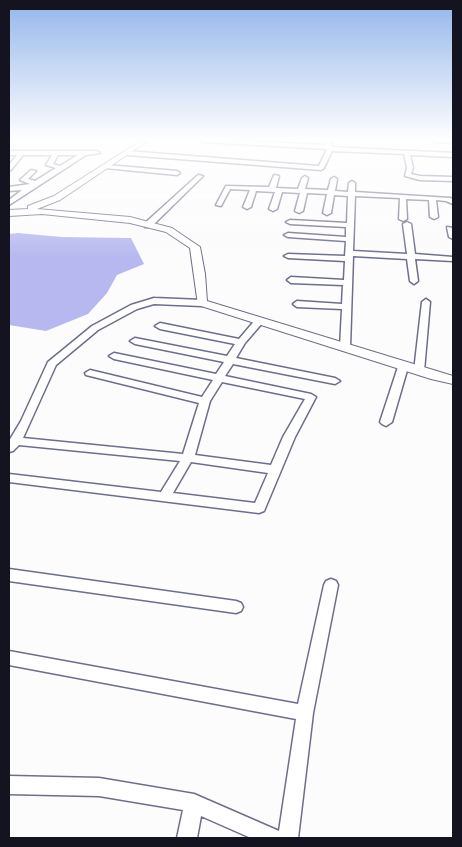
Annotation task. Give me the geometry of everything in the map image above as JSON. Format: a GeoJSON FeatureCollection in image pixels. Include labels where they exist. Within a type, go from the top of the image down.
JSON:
{"type":"FeatureCollection","features":[{"type":"Feature","properties":{"kind":"street"},"geometry":{"type":"LineString","coordinates":[[23,180],[33,185]]}},
{"type":"Feature","properties":{"kind":"street"},"geometry":{"type":"LineString","coordinates":[[9,203],[42,180]]}},
{"type":"Feature","properties":{"kind":"street"},"geometry":{"type":"LineString","coordinates":[[24,211],[57,198],[83,180]]}},
{"type":"Feature","properties":{"kind":"street"},"geometry":{"type":"LineString","coordinates":[[148,225],[196,180]]}},
{"type":"Feature","properties":{"kind":"street"},"geometry":{"type":"LineString","coordinates":[[273,209],[276,180]]}},
{"type":"Feature","properties":{"kind":"street"},"geometry":{"type":"LineString","coordinates":[[299,211],[304,180]]}},
{"type":"Feature","properties":{"kind":"street"},"geometry":{"type":"LineString","coordinates":[[327,212],[334,180]]}},
{"type":"Feature","properties":{"kind":"street"},"geometry":{"type":"LineString","coordinates":[[344,348],[352,183]]}},
{"type":"Feature","properties":{"kind":"street"},"geometry":{"type":"LineString","coordinates":[[9,189],[33,185]]}},
{"type":"Feature","properties":{"kind":"street"},"geometry":{"type":"LineString","coordinates":[[219,205],[228,187],[244,185],[254,188],[432,199],[453,202]]}},
{"type":"Feature","properties":{"kind":"street"},"geometry":{"type":"LineString","coordinates":[[247,206],[254,188]]}},
{"type":"Feature","properties":{"kind":"street"},"geometry":{"type":"LineString","coordinates":[[403,197],[414,281]]}},
{"type":"Feature","properties":{"kind":"street"},"geometry":{"type":"LineString","coordinates":[[53,212],[57,198]]}},
{"type":"Feature","properties":{"kind":"street"},"geometry":{"type":"LineString","coordinates":[[432,199],[434,217]]}},
{"type":"Feature","properties":{"kind":"street"},"geometry":{"type":"LineString","coordinates":[[9,213],[24,211],[53,212],[130,220],[169,230],[195,247],[200,274],[202,303]]}},
{"type":"Feature","properties":{"kind":"street"},"geometry":{"type":"LineString","coordinates":[[290,222],[349,225]]}},
{"type":"Feature","properties":{"kind":"street"},"geometry":{"type":"LineString","coordinates":[[288,235],[348,239]]}},
{"type":"Feature","properties":{"kind":"street"},"geometry":{"type":"LineString","coordinates":[[288,256],[411,256],[453,259]]}},
{"type":"Feature","properties":{"kind":"street"},"geometry":{"type":"LineString","coordinates":[[291,280],[347,283]]}},
{"type":"Feature","properties":{"kind":"street"},"geometry":{"type":"LineString","coordinates":[[275,470],[188,458],[12,445],[27,421],[52,364],[96,328],[134,307],[154,301],[202,303],[453,380]]}},
{"type":"Feature","properties":{"kind":"street"},"geometry":{"type":"LineString","coordinates":[[419,371],[426,302]]}},
{"type":"Feature","properties":{"kind":"street"},"geometry":{"type":"LineString","coordinates":[[297,304],[346,307]]}},
{"type":"Feature","properties":{"kind":"street"},"geometry":{"type":"LineString","coordinates":[[164,497],[188,458],[205,401],[241,342],[259,321]]}},
{"type":"Feature","properties":{"kind":"street"},"geometry":{"type":"LineString","coordinates":[[160,326],[241,342]]}},
{"type":"Feature","properties":{"kind":"street"},"geometry":{"type":"LineString","coordinates":[[135,340],[335,381]]}},
{"type":"Feature","properties":{"kind":"street"},"geometry":{"type":"LineString","coordinates":[[9,478],[259,508],[289,437],[311,397],[114,356]]}},
{"type":"Feature","properties":{"kind":"street"},"geometry":{"type":"LineString","coordinates":[[386,422],[403,366]]}},
{"type":"Feature","properties":{"kind":"street"},"geometry":{"type":"LineString","coordinates":[[90,373],[205,401]]}},
{"type":"Feature","properties":{"kind":"street"},"geometry":{"type":"LineString","coordinates":[[9,575],[236,607]]}},
{"type":"Feature","properties":{"kind":"street"},"geometry":{"type":"LineString","coordinates":[[288,838],[305,713],[331,585]]}},
{"type":"Feature","properties":{"kind":"street"},"geometry":{"type":"LineString","coordinates":[[9,658],[305,713]]}},
{"type":"Feature","properties":{"kind":"street"},"geometry":{"type":"LineString","coordinates":[[9,785],[100,787],[194,803],[273,838]]}},
{"type":"Feature","properties":{"kind":"street"},"geometry":{"type":"LineString","coordinates":[[187,838],[194,803]]}},
{"type":"Feature","properties":{"kind":"water"},"geometry":{"type":"Polygon","coordinates":[[[18,233],[62,237],[131,238],[144,264],[117,275],[107,293],[88,314],[46,331],[9,325],[9,234],[18,233]]]}}]}
